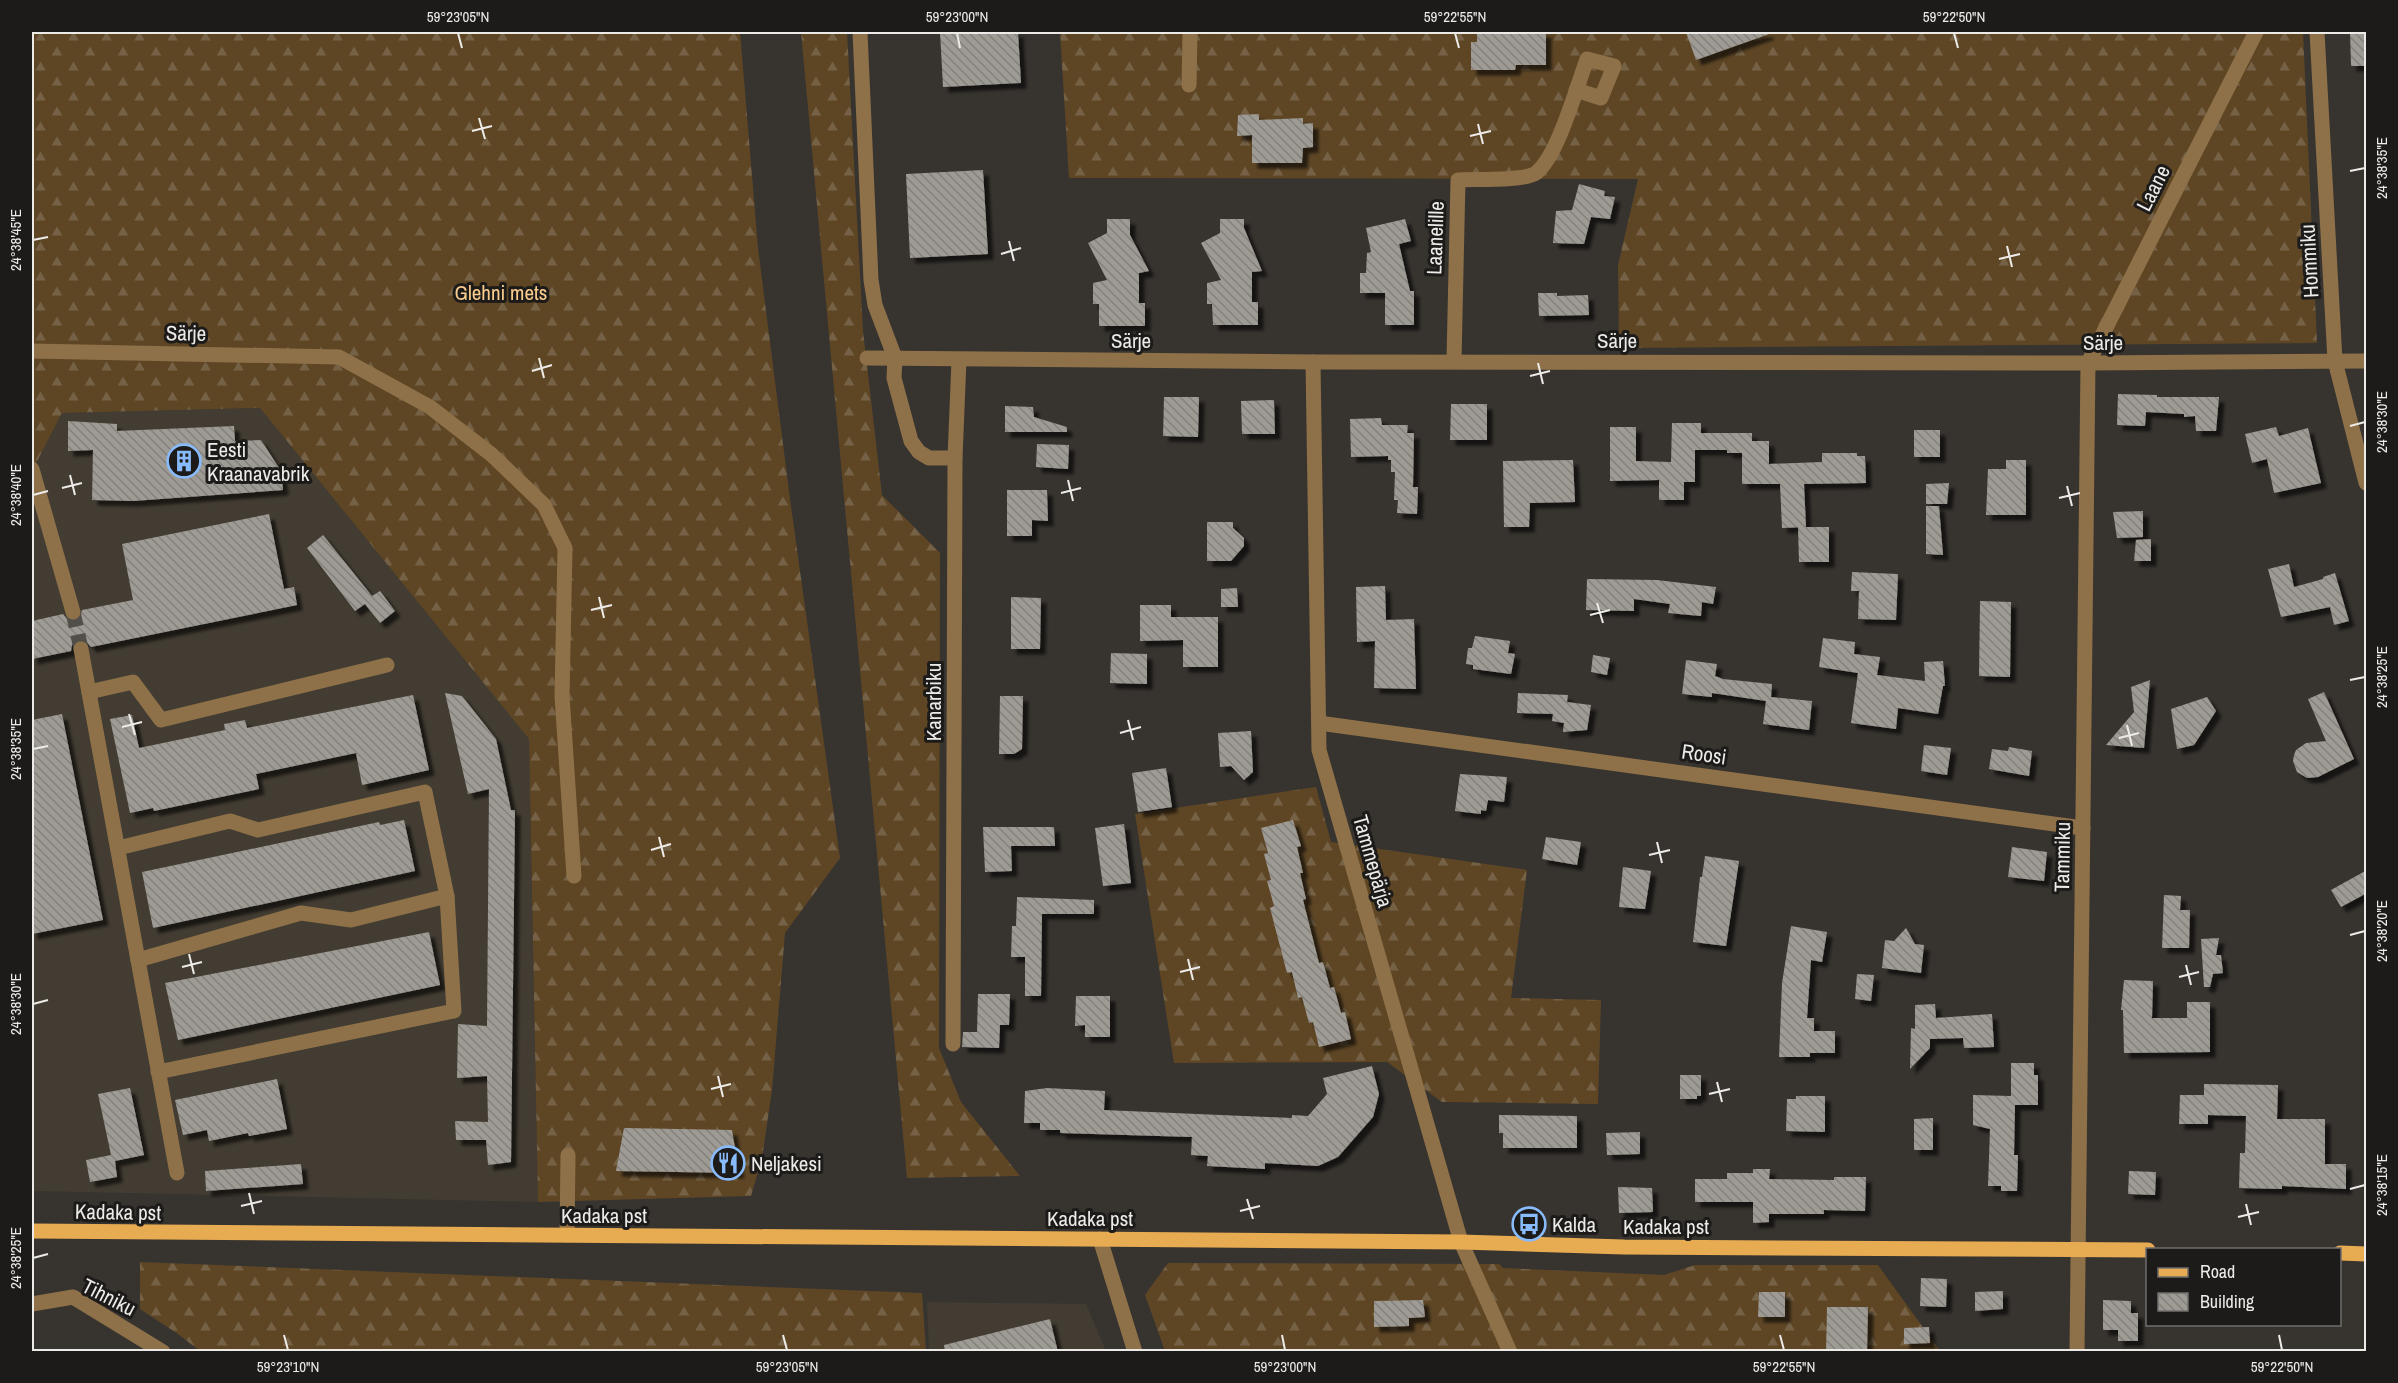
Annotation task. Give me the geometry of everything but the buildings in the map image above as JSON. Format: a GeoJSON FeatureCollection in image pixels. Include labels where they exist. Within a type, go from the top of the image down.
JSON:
{"type":"FeatureCollection","features":[{"type":"Feature","properties":{"kind":"main road","name":"Kadaka pst"},"geometry":{"type":"LineString","coordinates":[[32,1231],[1461,1242],[1624,1247],[2146,1250]]}},
{"type":"Feature","properties":{"kind":"main road"},"geometry":{"type":"LineString","coordinates":[[2341,1253],[2367,1254]]}},
{"type":"Feature","properties":{"kind":"street"},"geometry":{"type":"LineString","coordinates":[[860,32],[871,280],[875,305],[895,358],[894,378],[911,441],[919,452],[929,458],[955,458]]}},
{"type":"Feature","properties":{"kind":"street"},"geometry":{"type":"LineString","coordinates":[[1189,85],[1190,32]]}},
{"type":"Feature","properties":{"kind":"street","name":"Laane"},"geometry":{"type":"LineString","coordinates":[[2088,363],[2256,32]]}},
{"type":"Feature","properties":{"kind":"street","name":"Hommiku"},"geometry":{"type":"LineString","coordinates":[[2317,32],[2335,361],[2367,483]]}},
{"type":"Feature","properties":{"kind":"street","name":"Laanelille"},"geometry":{"type":"LineString","coordinates":[[1454,360],[1458,180],[1516,178],[1536,173],[1553,151],[1576,90]]}},
{"type":"Feature","properties":{"kind":"street","name":"Särje"},"geometry":{"type":"LineString","coordinates":[[32,351],[339,357],[429,407],[492,455],[544,505],[565,548],[562,696],[574,876]]}},
{"type":"Feature","properties":{"kind":"street","name":"Särje"},"geometry":{"type":"LineString","coordinates":[[867,358],[1313,362],[1454,360],[2088,363],[2367,361]]}},
{"type":"Feature","properties":{"kind":"street","name":"Kanarbiku"},"geometry":{"type":"LineString","coordinates":[[953,1044],[955,458],[959,360]]}},
{"type":"Feature","properties":{"kind":"street","name":"Tammepärja"},"geometry":{"type":"LineString","coordinates":[[1313,362],[1319,750],[1461,1242],[1510,1352]]}},
{"type":"Feature","properties":{"kind":"street","name":"Tammiku"},"geometry":{"type":"LineString","coordinates":[[2077,1352],[2088,363]]}},
{"type":"Feature","properties":{"kind":"street"},"geometry":{"type":"LineString","coordinates":[[32,469],[72,612]]}},
{"type":"Feature","properties":{"kind":"street"},"geometry":{"type":"LineString","coordinates":[[81,649],[177,1173]]}},
{"type":"Feature","properties":{"kind":"street"},"geometry":{"type":"LineString","coordinates":[[89,692],[133,682],[161,720],[387,665]]}},
{"type":"Feature","properties":{"kind":"street","name":"Roosi"},"geometry":{"type":"LineString","coordinates":[[1319,723],[2083,828]]}},
{"type":"Feature","properties":{"kind":"street"},"geometry":{"type":"LineString","coordinates":[[118,848],[230,821],[258,830],[425,792],[447,896],[454,1011],[158,1072]]}},
{"type":"Feature","properties":{"kind":"street"},"geometry":{"type":"LineString","coordinates":[[138,960],[301,913],[351,921],[447,896]]}},
{"type":"Feature","properties":{"kind":"street"},"geometry":{"type":"LineString","coordinates":[[567,1235],[568,1155]]}},
{"type":"Feature","properties":{"kind":"street"},"geometry":{"type":"LineString","coordinates":[[1100,1239],[1135,1352]]}},
{"type":"Feature","properties":{"kind":"street","name":"Tihniku"},"geometry":{"type":"LineString","coordinates":[[32,1304],[73,1297],[163,1352]]}},
{"type":"Feature","properties":{"kind":"shaded area"},"geometry":{"type":"Polygon","coordinates":[[[260,408],[529,739],[538,1202],[32,1191],[32,471],[62,413],[260,408]]]}},
{"type":"Feature","properties":{"kind":"shaded area"},"geometry":{"type":"Polygon","coordinates":[[[927,1302],[1086,1304],[1106,1351],[929,1351],[927,1302]]]}},
{"type":"Feature","properties":{"kind":"green space","name":"Glehni mets"},"geometry":{"type":"Polygon","coordinates":[[[32,32],[740,32],[758,248],[840,858],[785,933],[772,1090],[762,1158],[751,1196],[538,1202],[529,739],[260,408],[62,413],[32,471],[32,32]]]}},
{"type":"Feature","properties":{"kind":"green space"},"geometry":{"type":"Polygon","coordinates":[[[801,32],[847,32],[863,331],[882,495],[940,553],[939,1048],[961,1102],[1020,1176],[907,1178],[801,32]]]}},
{"type":"Feature","properties":{"kind":"green space"},"geometry":{"type":"Polygon","coordinates":[[[1060,32],[2303,32],[2317,343],[1619,348],[1618,265],[1638,179],[1069,178],[1060,32]]]}},
{"type":"Feature","properties":{"kind":"green space"},"geometry":{"type":"Polygon","coordinates":[[[1316,787],[1331,842],[1527,870],[1511,998],[1601,1000],[1598,1104],[1442,1102],[1387,1062],[1174,1063],[1135,814],[1316,787]]]}},
{"type":"Feature","properties":{"kind":"green space"},"geometry":{"type":"Polygon","coordinates":[[[140,1262],[922,1293],[926,1351],[200,1351],[140,1309],[140,1262]]]}},
{"type":"Feature","properties":{"kind":"green space"},"geometry":{"type":"Polygon","coordinates":[[[1168,1263],[1499,1264],[1503,1268],[1664,1275],[1695,1265],[1878,1265],[1940,1351],[1165,1351],[1145,1295],[1168,1263]]]}},
{"type":"Feature","properties":{"kind":"tunnel"},"geometry":{"type":"LineString","coordinates":[[73,612],[81,649]]}},
{"type":"Feature","properties":{"kind":"place","name":"Eesti Kraanavabrik"},"geometry":{"type":"Point","coordinates":[184,461]}},
{"type":"Feature","properties":{"kind":"place","name":"Neljakesi"},"geometry":{"type":"Point","coordinates":[728,1163]}},
{"type":"Feature","properties":{"kind":"place","name":"Kalda"},"geometry":{"type":"Point","coordinates":[1529,1224]}}]}
